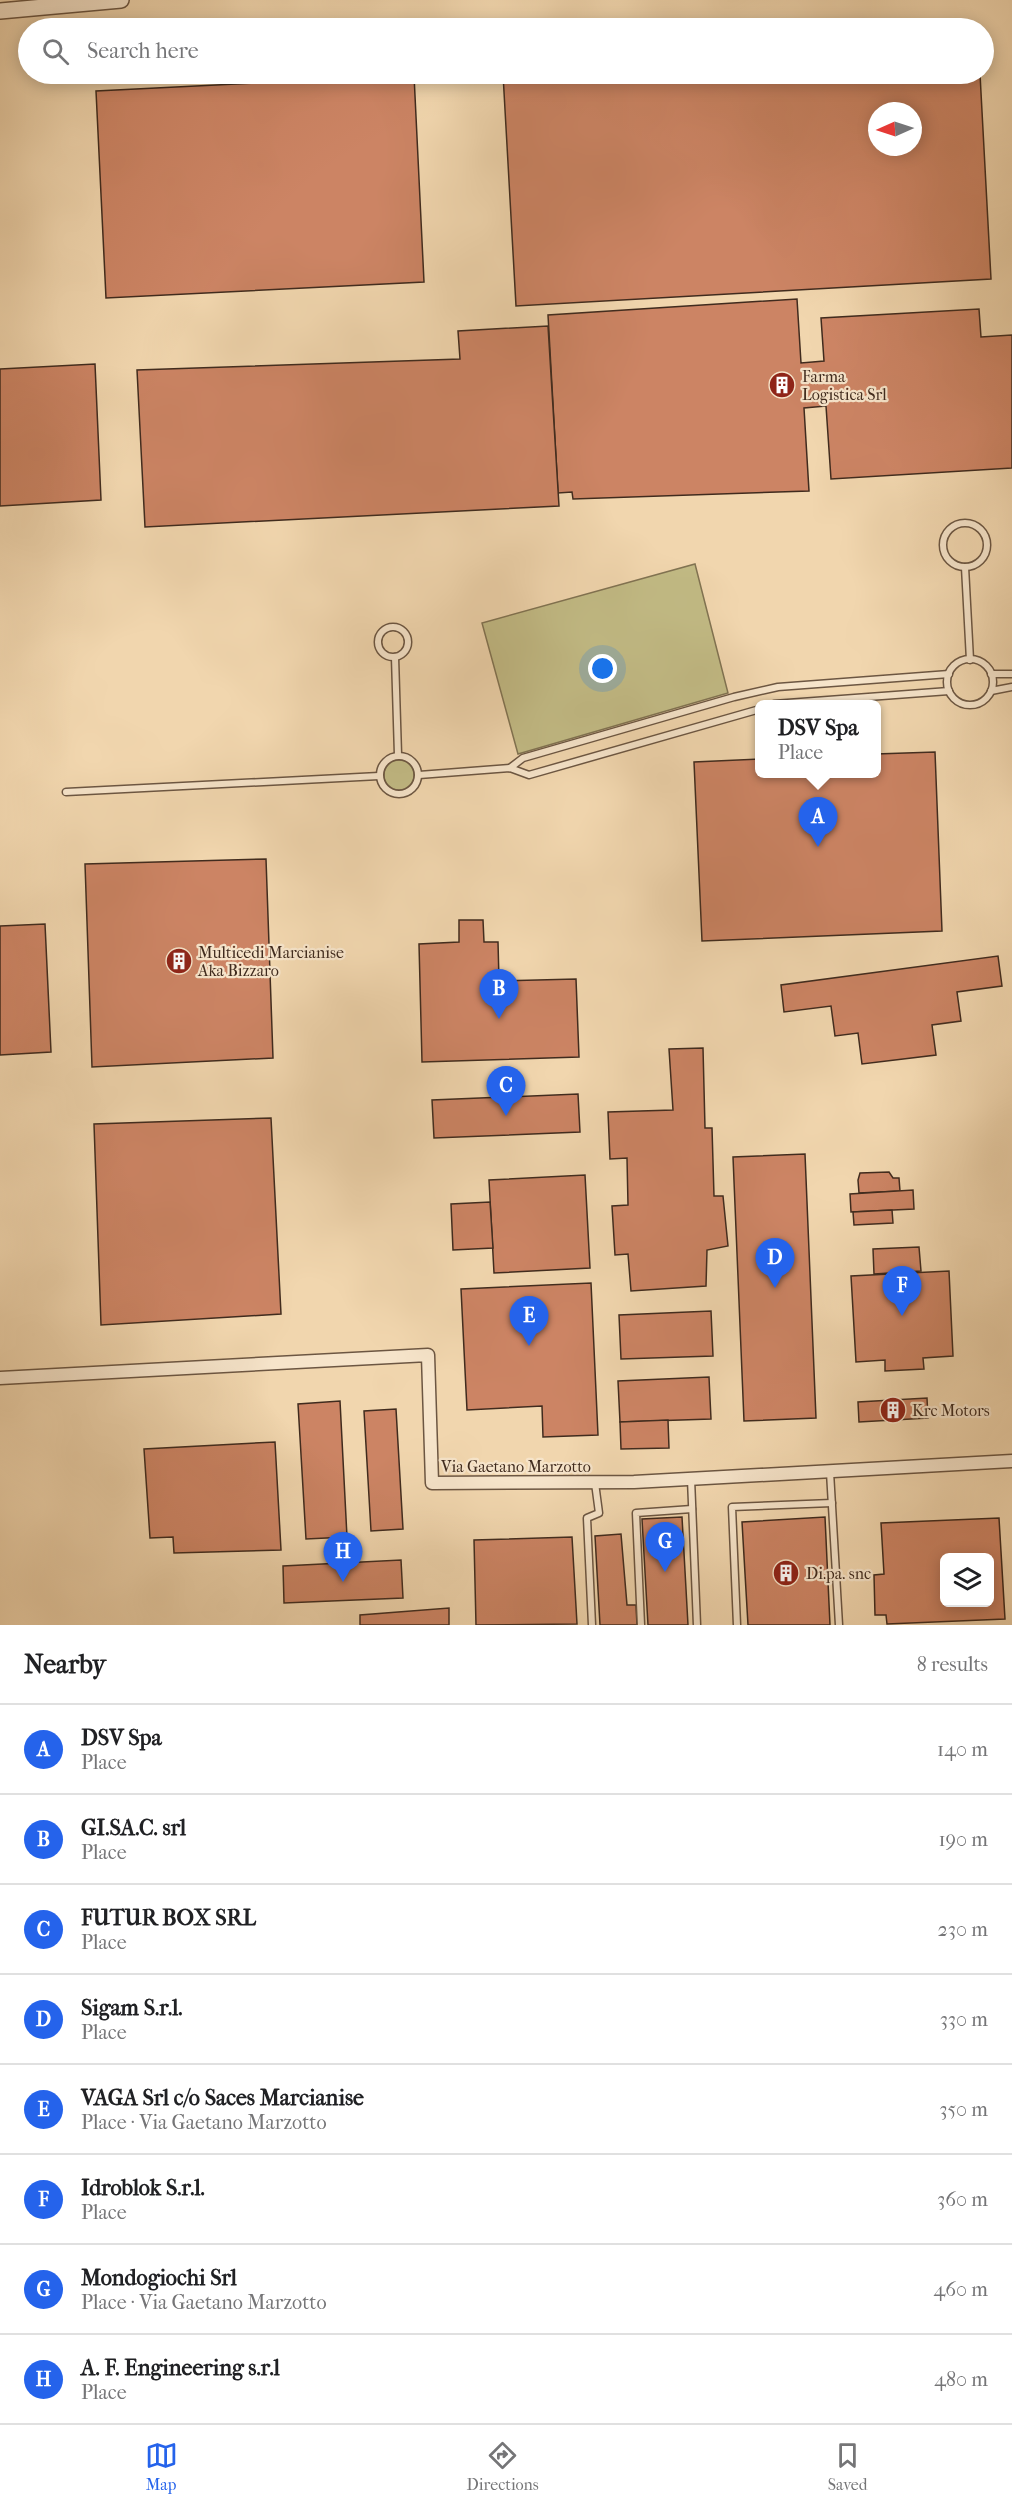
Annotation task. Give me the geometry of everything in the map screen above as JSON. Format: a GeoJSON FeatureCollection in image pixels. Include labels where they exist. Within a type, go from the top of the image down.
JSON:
{"type":"FeatureCollection","features":[{"type":"Feature","properties":{"kind":"street"},"geometry":{"type":"LineString","coordinates":[[0,11],[121,0]]}},
{"type":"Feature","properties":{"kind":"street","name":"Via Gaetano Marzotto"},"geometry":{"type":"LineString","coordinates":[[0,1378],[428,1355],[432,1483],[691,1479],[1012,1461]]}},
{"type":"Feature","properties":{"kind":"lane"},"geometry":{"type":"LineString","coordinates":[[964,522],[979,527],[987,540],[987,548],[979,562],[965,567],[951,563],[943,552],[942,545],[943,538],[951,526],[964,522]]}},
{"type":"Feature","properties":{"kind":"lane"},"geometry":{"type":"LineString","coordinates":[[965,567],[970,660]]}},
{"type":"Feature","properties":{"kind":"lane"},"geometry":{"type":"LineString","coordinates":[[394,627],[403,630],[408,644],[404,652],[395,657],[385,655],[378,642],[381,633],[394,627]]}},
{"type":"Feature","properties":{"kind":"lane"},"geometry":{"type":"LineString","coordinates":[[395,657],[398,755]]}},
{"type":"Feature","properties":{"kind":"lane"},"geometry":{"type":"LineString","coordinates":[[970,660],[983,664],[991,674],[991,691],[987,698],[974,705],[959,702],[949,691],[949,674],[958,664],[970,660]]}},
{"type":"Feature","properties":{"kind":"lane"},"geometry":{"type":"LineString","coordinates":[[510,768],[523,758],[734,697],[778,687],[949,674]]}},
{"type":"Feature","properties":{"kind":"lane"},"geometry":{"type":"LineString","coordinates":[[991,674],[1012,674]]}},
{"type":"Feature","properties":{"kind":"lane"},"geometry":{"type":"LineString","coordinates":[[991,691],[1012,687]]}},
{"type":"Feature","properties":{"kind":"lane"},"geometry":{"type":"LineString","coordinates":[[836,700],[949,691]]}},
{"type":"Feature","properties":{"kind":"lane"},"geometry":{"type":"LineString","coordinates":[[419,775],[510,768],[529,774],[755,710]]}},
{"type":"Feature","properties":{"kind":"lane"},"geometry":{"type":"LineString","coordinates":[[398,755],[414,762],[419,775],[414,788],[402,794],[389,792],[381,782],[380,776],[383,764],[392,756],[398,755]]}},
{"type":"Feature","properties":{"kind":"lane"},"geometry":{"type":"LineString","coordinates":[[66,792],[380,776]]}},
{"type":"Feature","properties":{"kind":"lane"},"geometry":{"type":"LineString","coordinates":[[830,1471],[839,1625]]}},
{"type":"Feature","properties":{"kind":"lane"},"geometry":{"type":"LineString","coordinates":[[691,1479],[698,1625]]}},
{"type":"Feature","properties":{"kind":"lane"},"geometry":{"type":"LineString","coordinates":[[592,1625],[587,1518],[599,1513],[595,1482]]}},
{"type":"Feature","properties":{"kind":"lane"},"geometry":{"type":"LineString","coordinates":[[737,1625],[732,1507],[832,1503]]}},
{"type":"Feature","properties":{"kind":"lane"},"geometry":{"type":"LineString","coordinates":[[641,1625],[636,1513],[692,1509]]}},
{"type":"Feature","properties":{"kind":"shaded area"},"geometry":{"type":"Polygon","coordinates":[[[695,564],[728,693],[518,754],[482,623],[695,564]]]}},
{"type":"Feature","properties":{"kind":"shaded area"},"geometry":{"type":"Polygon","coordinates":[[[399,760],[405,761],[413,769],[413,781],[405,789],[399,790],[393,789],[385,781],[384,775],[385,769],[393,761],[399,760]]]}},
{"type":"Feature","properties":{"kind":"building"},"geometry":{"type":"Polygon","coordinates":[[[235,84],[414,84],[424,282],[106,298],[96,91],[235,84]]]}},
{"type":"Feature","properties":{"kind":"building"},"geometry":{"type":"Polygon","coordinates":[[[504,84],[981,84],[991,279],[516,306],[504,84]]]}},
{"type":"Feature","properties":{"kind":"building","name":"Farma Logistica Srl"},"geometry":{"type":"Polygon","coordinates":[[[797,299],[801,363],[824,361],[821,318],[979,309],[981,337],[1012,335],[1012,468],[831,479],[826,406],[804,408],[809,491],[573,499],[572,492],[558,493],[548,315],[797,299]]]}},
{"type":"Feature","properties":{"kind":"building"},"geometry":{"type":"Polygon","coordinates":[[[548,326],[559,506],[145,527],[137,370],[460,359],[458,331],[548,326]]]}},
{"type":"Feature","properties":{"kind":"building"},"geometry":{"type":"Polygon","coordinates":[[[95,364],[101,500],[0,506],[0,369],[95,364]]]}},
{"type":"Feature","properties":{"kind":"building"},"geometry":{"type":"Polygon","coordinates":[[[935,752],[942,931],[702,941],[694,762],[755,759],[755,778],[881,778],[881,754],[935,752]]]}},
{"type":"Feature","properties":{"kind":"building","name":"Multicedi Marcianise Aka Bizzaro"},"geometry":{"type":"Polygon","coordinates":[[[266,859],[273,1058],[92,1067],[85,864],[266,859]]]}},
{"type":"Feature","properties":{"kind":"building"},"geometry":{"type":"Polygon","coordinates":[[[459,920],[483,920],[484,942],[498,942],[499,981],[576,979],[579,1057],[422,1062],[419,944],[459,942],[459,920]]]}},
{"type":"Feature","properties":{"kind":"building"},"geometry":{"type":"Polygon","coordinates":[[[45,924],[51,1052],[0,1055],[0,926],[45,924]]]}},
{"type":"Feature","properties":{"kind":"building"},"geometry":{"type":"Polygon","coordinates":[[[998,956],[1002,986],[957,992],[961,1021],[932,1025],[936,1055],[862,1064],[858,1033],[835,1036],[831,1006],[784,1012],[781,985],[998,956]]]}},
{"type":"Feature","properties":{"kind":"building"},"geometry":{"type":"Polygon","coordinates":[[[703,1048],[705,1128],[712,1128],[714,1196],[723,1196],[728,1246],[707,1250],[706,1286],[631,1291],[628,1254],[615,1255],[612,1206],[628,1205],[627,1158],[610,1159],[608,1112],[673,1110],[669,1049],[703,1048]]]}},
{"type":"Feature","properties":{"kind":"building"},"geometry":{"type":"Polygon","coordinates":[[[578,1094],[580,1132],[434,1138],[432,1100],[578,1094]]]}},
{"type":"Feature","properties":{"kind":"building"},"geometry":{"type":"Polygon","coordinates":[[[271,1118],[281,1314],[101,1325],[94,1124],[271,1118]]]}},
{"type":"Feature","properties":{"kind":"building"},"geometry":{"type":"Polygon","coordinates":[[[805,1154],[816,1418],[744,1421],[733,1157],[805,1154]]]}},
{"type":"Feature","properties":{"kind":"building"},"geometry":{"type":"Polygon","coordinates":[[[889,1172],[893,1178],[899,1178],[900,1191],[859,1193],[860,1173],[889,1172]]]}},
{"type":"Feature","properties":{"kind":"building"},"geometry":{"type":"Polygon","coordinates":[[[585,1175],[590,1268],[494,1273],[489,1180],[585,1175]]]}},
{"type":"Feature","properties":{"kind":"building"},"geometry":{"type":"Polygon","coordinates":[[[913,1190],[914,1209],[851,1212],[850,1194],[913,1190]]]}},
{"type":"Feature","properties":{"kind":"building"},"geometry":{"type":"Polygon","coordinates":[[[490,1202],[493,1248],[453,1250],[451,1204],[490,1202]]]}},
{"type":"Feature","properties":{"kind":"building"},"geometry":{"type":"Polygon","coordinates":[[[892,1210],[893,1223],[854,1225],[853,1212],[892,1210]]]}},
{"type":"Feature","properties":{"kind":"building"},"geometry":{"type":"Polygon","coordinates":[[[919,1247],[921,1271],[874,1274],[873,1249],[919,1247]]]}},
{"type":"Feature","properties":{"kind":"building"},"geometry":{"type":"Polygon","coordinates":[[[949,1271],[953,1356],[923,1358],[924,1369],[885,1371],[885,1360],[856,1362],[851,1276],[949,1271]]]}},
{"type":"Feature","properties":{"kind":"building"},"geometry":{"type":"Polygon","coordinates":[[[591,1283],[598,1435],[543,1437],[542,1406],[467,1410],[461,1289],[591,1283]]]}},
{"type":"Feature","properties":{"kind":"building"},"geometry":{"type":"Polygon","coordinates":[[[711,1311],[713,1356],[621,1359],[619,1315],[711,1311]]]}},
{"type":"Feature","properties":{"kind":"building"},"geometry":{"type":"Polygon","coordinates":[[[709,1377],[711,1419],[620,1422],[618,1381],[709,1377]]]}},
{"type":"Feature","properties":{"kind":"building","name":"Krc Motors"},"geometry":{"type":"Polygon","coordinates":[[[927,1398],[928,1418],[859,1422],[858,1402],[927,1398]]]}},
{"type":"Feature","properties":{"kind":"building"},"geometry":{"type":"Polygon","coordinates":[[[340,1401],[347,1537],[306,1539],[298,1404],[340,1401]]]}},
{"type":"Feature","properties":{"kind":"building"},"geometry":{"type":"Polygon","coordinates":[[[396,1409],[403,1529],[371,1531],[364,1411],[396,1409]]]}},
{"type":"Feature","properties":{"kind":"building"},"geometry":{"type":"Polygon","coordinates":[[[668,1420],[669,1448],[621,1449],[620,1422],[668,1420]]]}},
{"type":"Feature","properties":{"kind":"building"},"geometry":{"type":"Polygon","coordinates":[[[275,1442],[281,1550],[174,1553],[173,1537],[150,1538],[144,1449],[275,1442]]]}},
{"type":"Feature","properties":{"kind":"building"},"geometry":{"type":"Polygon","coordinates":[[[682,1517],[688,1625],[648,1625],[642,1519],[682,1517]]]}},
{"type":"Feature","properties":{"kind":"building","name":"Di.pa. snc"},"geometry":{"type":"Polygon","coordinates":[[[825,1517],[830,1625],[748,1625],[742,1522],[825,1517]]]}},
{"type":"Feature","properties":{"kind":"building"},"geometry":{"type":"Polygon","coordinates":[[[999,1518],[1005,1619],[887,1624],[886,1615],[875,1615],[874,1575],[884,1574],[881,1523],[999,1518]]]}},
{"type":"Feature","properties":{"kind":"building"},"geometry":{"type":"Polygon","coordinates":[[[621,1534],[627,1605],[636,1605],[637,1625],[600,1625],[595,1536],[621,1534]]]}},
{"type":"Feature","properties":{"kind":"building"},"geometry":{"type":"Polygon","coordinates":[[[572,1537],[577,1624],[476,1625],[474,1540],[572,1537]]]}},
{"type":"Feature","properties":{"kind":"building"},"geometry":{"type":"Polygon","coordinates":[[[401,1560],[403,1598],[284,1603],[283,1566],[401,1560]]]}},
{"type":"Feature","properties":{"kind":"building"},"geometry":{"type":"Polygon","coordinates":[[[449,1608],[449,1625],[360,1625],[360,1615],[449,1608]]]}},
{"type":"Feature","properties":{"kind":"place","name":"Farma Logistica Srl"},"geometry":{"type":"Point","coordinates":[782,385]}},
{"type":"Feature","properties":{"kind":"place","name":"DSV Spa"},"geometry":{"type":"Point","coordinates":[818,847]}},
{"type":"Feature","properties":{"kind":"place","name":"Multicedi Marcianise Aka Bizzaro"},"geometry":{"type":"Point","coordinates":[179,961]}},
{"type":"Feature","properties":{"kind":"place","name":"GI.SA.C. srl"},"geometry":{"type":"Point","coordinates":[499,1019]}},
{"type":"Feature","properties":{"kind":"place","name":"FUTUR BOX SRL"},"geometry":{"type":"Point","coordinates":[506,1116]}},
{"type":"Feature","properties":{"kind":"place","name":"Sigam S.r.l."},"geometry":{"type":"Point","coordinates":[775,1288]}},
{"type":"Feature","properties":{"kind":"place","name":"Idroblok S.r.l."},"geometry":{"type":"Point","coordinates":[902,1316]}},
{"type":"Feature","properties":{"kind":"place","name":"VAGA Srl c/o Saces Marcianise"},"geometry":{"type":"Point","coordinates":[529,1346]}},
{"type":"Feature","properties":{"kind":"place","name":"Krc Motors"},"geometry":{"type":"Point","coordinates":[893,1410]}},
{"type":"Feature","properties":{"kind":"place","name":"Mondogiochi Srl"},"geometry":{"type":"Point","coordinates":[665,1572]}},
{"type":"Feature","properties":{"kind":"place","name":"Di.pa. snc"},"geometry":{"type":"Point","coordinates":[786,1573]}},
{"type":"Feature","properties":{"kind":"place","name":"A. F. Engineering s.r.l"},"geometry":{"type":"Point","coordinates":[343,1582]}}]}
